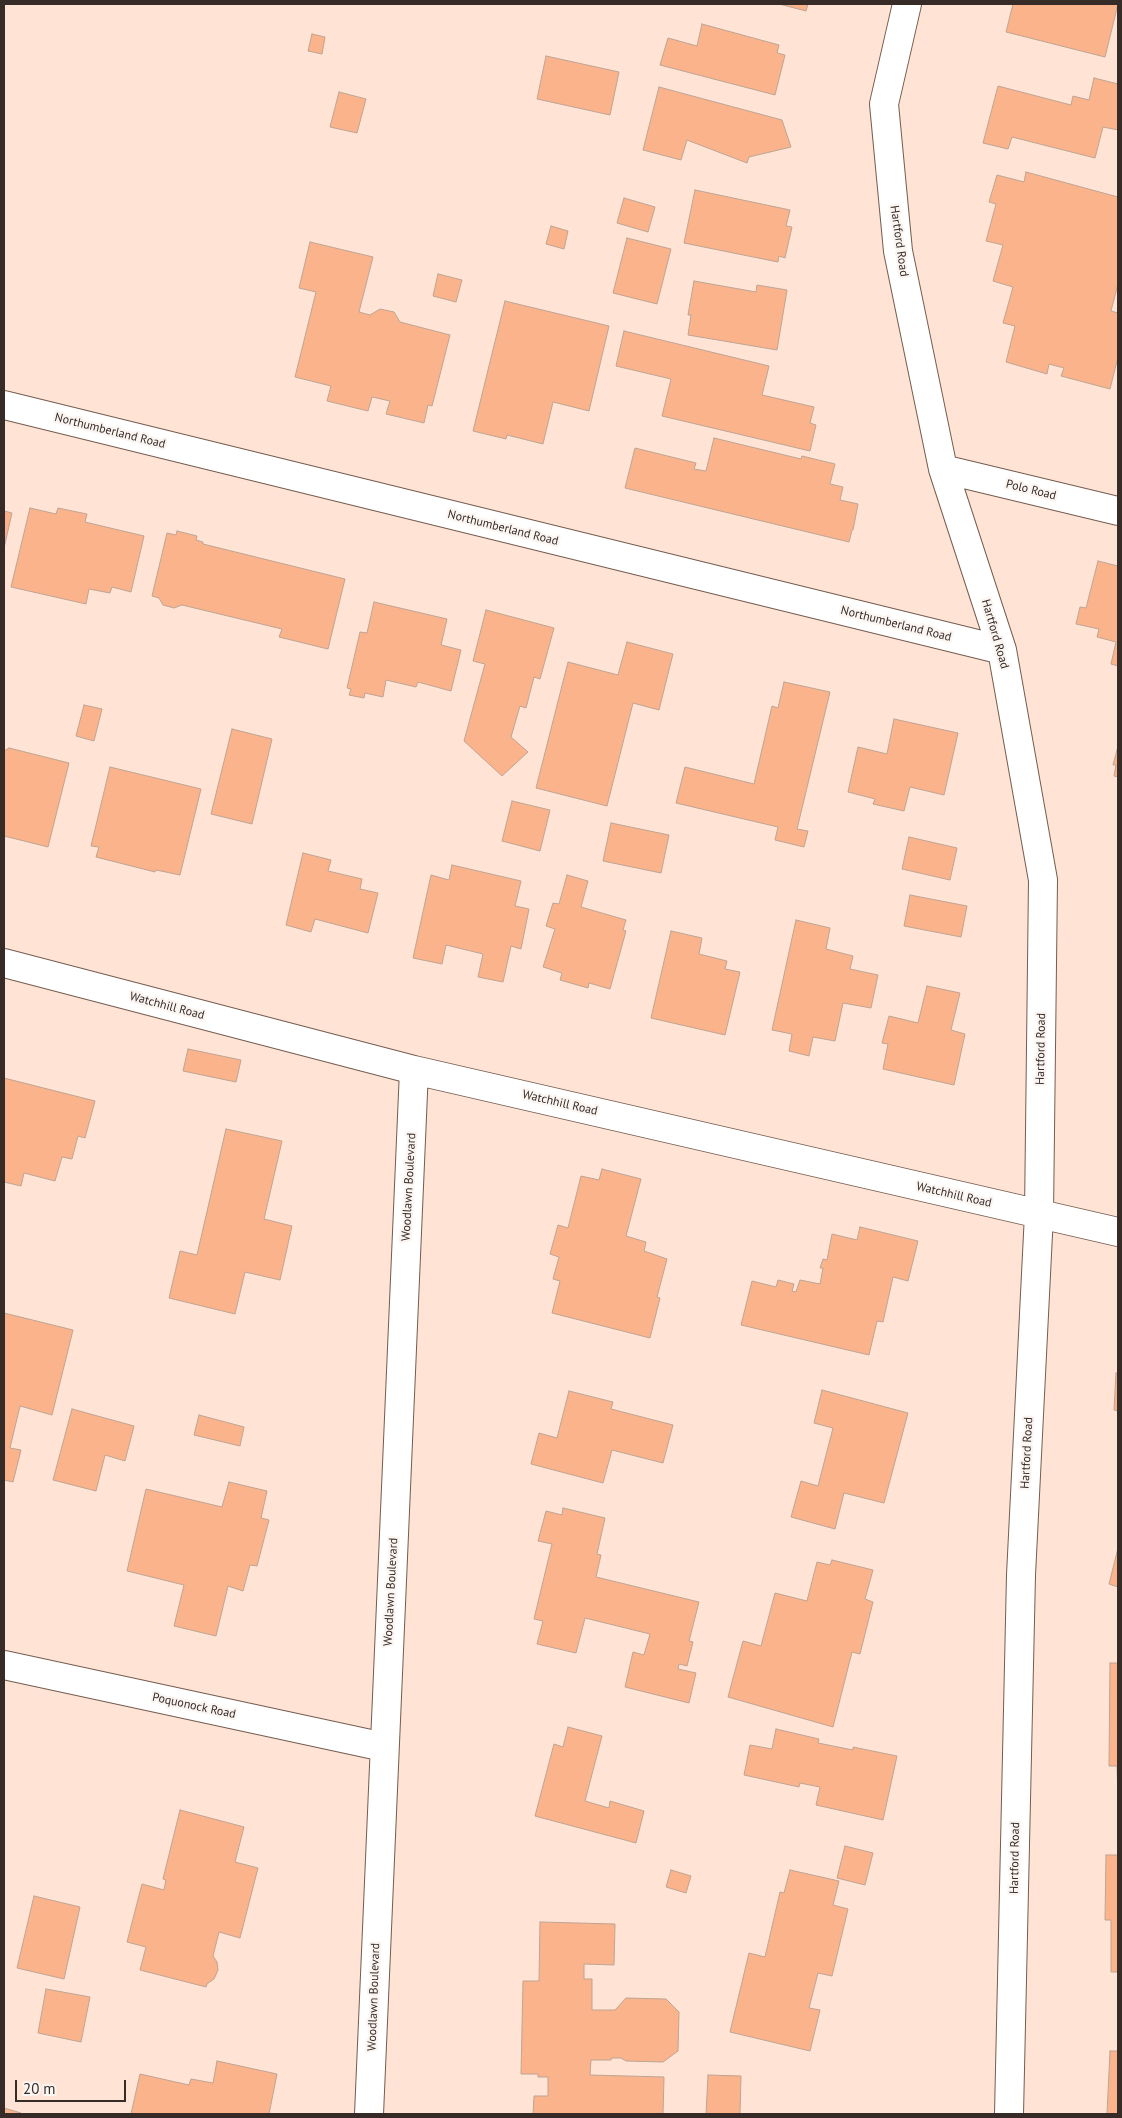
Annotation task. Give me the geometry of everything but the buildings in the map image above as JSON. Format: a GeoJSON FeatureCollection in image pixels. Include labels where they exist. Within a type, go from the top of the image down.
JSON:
{"type":"FeatureCollection","features":[{"type":"Feature","properties":{"kind":"street","name":"Hartford Road"},"geometry":{"type":"LineString","coordinates":[[907,4],[884,104],[898,251],[943,469],[1002,650],[1043,880],[1039,1214],[1021,1575],[1009,2114]]}},
{"type":"Feature","properties":{"kind":"street","name":"Northumberland Road"},"geometry":{"type":"LineString","coordinates":[[4,405],[1002,650]]}},
{"type":"Feature","properties":{"kind":"street","name":"Polo Road"},"geometry":{"type":"LineString","coordinates":[[943,469],[1118,511]]}},
{"type":"Feature","properties":{"kind":"street","name":"Watchhill Road"},"geometry":{"type":"LineString","coordinates":[[4,963],[414,1070],[1118,1232]]}},
{"type":"Feature","properties":{"kind":"street","name":"Woodlawn Boulevard"},"geometry":{"type":"LineString","coordinates":[[369,2114],[414,1070]]}},
{"type":"Feature","properties":{"kind":"street","name":"Poquonock Road"},"geometry":{"type":"LineString","coordinates":[[4,1665],[384,1747]]}}]}
